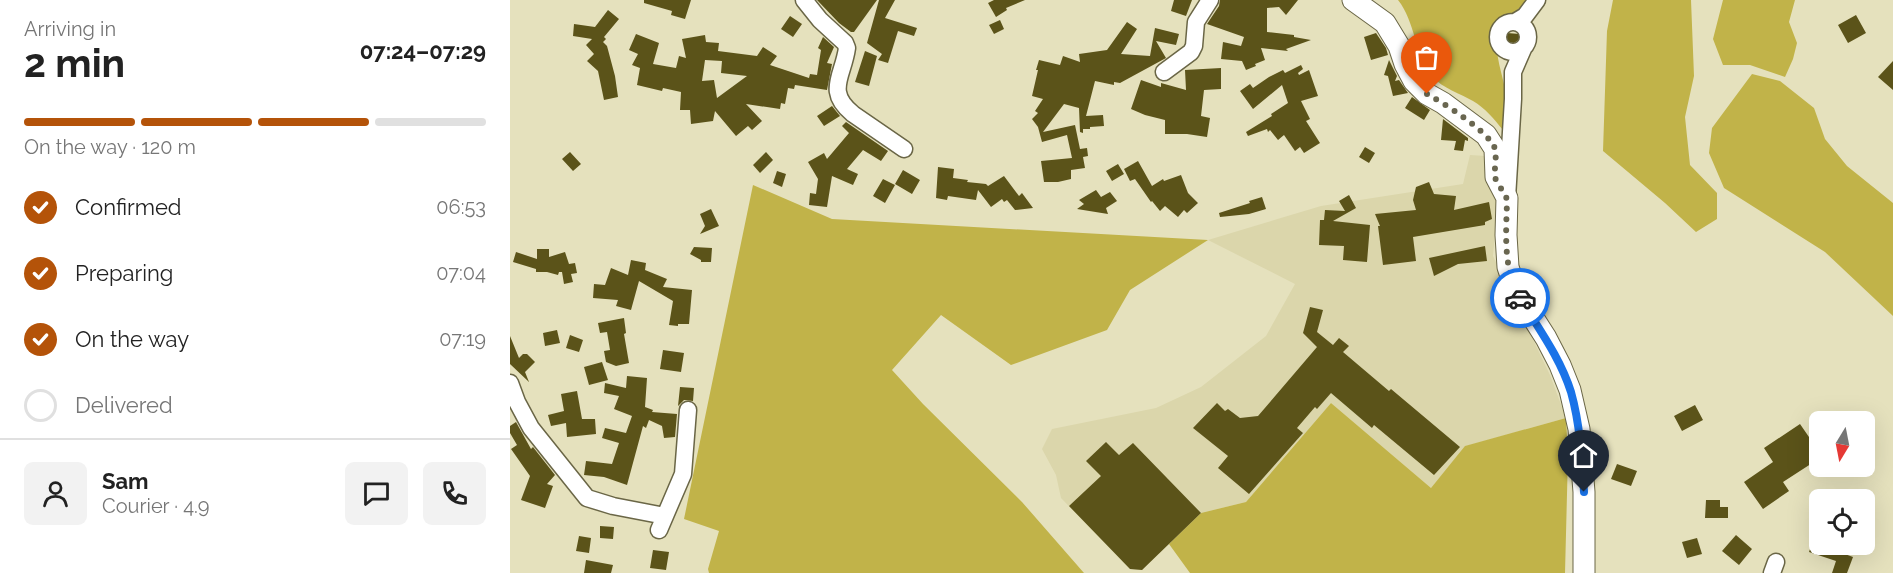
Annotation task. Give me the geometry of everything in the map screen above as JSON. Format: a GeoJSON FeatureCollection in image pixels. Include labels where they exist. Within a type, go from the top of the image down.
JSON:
{"type":"FeatureCollection","features":[{"type":"Feature","properties":{"kind":"main road"},"geometry":{"type":"LineString","coordinates":[[1353,0],[1385,23],[1400,46],[1405,64],[1414,81],[1427,94],[1486,135],[1495,149],[1496,177],[1507,198],[1508,267],[1516,291],[1560,365],[1570,390],[1579,429],[1584,492],[1584,573]]}},
{"type":"Feature","properties":{"kind":"street"},"geometry":{"type":"LineString","coordinates":[[804,0],[807,7],[846,43],[846,56],[836,90],[845,108],[904,149]]}},
{"type":"Feature","properties":{"kind":"street"},"geometry":{"type":"LineString","coordinates":[[1164,72],[1191,52],[1194,46],[1196,22],[1210,0]]}},
{"type":"Feature","properties":{"kind":"street"},"geometry":{"type":"LineString","coordinates":[[1513,72],[1498,41],[1499,30],[1507,23],[1521,21],[1537,0]]}},
{"type":"Feature","properties":{"kind":"street"},"geometry":{"type":"LineString","coordinates":[[1507,198],[1513,72],[1528,36],[1521,21]]}},
{"type":"Feature","properties":{"kind":"street"},"geometry":{"type":"LineString","coordinates":[[1502,48],[1512,52],[1523,49]]}},
{"type":"Feature","properties":{"kind":"street"},"geometry":{"type":"LineString","coordinates":[[510,383],[531,428],[586,498],[662,523],[684,474],[688,410]]}},
{"type":"Feature","properties":{"kind":"shaded area"},"geometry":{"type":"Polygon","coordinates":[[[1398,0],[1528,0],[1503,22],[1498,33],[1498,57],[1507,102],[1503,130],[1477,104],[1446,88],[1433,77],[1422,59],[1404,8],[1398,0]]]}},
{"type":"Feature","properties":{"kind":"shaded area"},"geometry":{"type":"Polygon","coordinates":[[[1613,0],[1691,0],[1694,76],[1685,117],[1690,165],[1717,193],[1717,219],[1696,232],[1603,151],[1607,31],[1613,0]]]}},
{"type":"Feature","properties":{"kind":"shaded area"},"geometry":{"type":"Polygon","coordinates":[[[1723,0],[1795,0],[1789,22],[1797,43],[1785,77],[1750,65],[1723,65],[1713,39],[1723,0]]]}},
{"type":"Feature","properties":{"kind":"shaded area"},"geometry":{"type":"Polygon","coordinates":[[[1752,74],[1780,81],[1814,108],[1825,139],[1847,166],[1893,203],[1893,316],[1825,252],[1724,188],[1709,153],[1712,128],[1752,74]]]}},
{"type":"Feature","properties":{"kind":"shaded area"},"geometry":{"type":"Polygon","coordinates":[[[1470,155],[1502,157],[1493,256],[1550,375],[1566,418],[1466,446],[1431,488],[1331,403],[1246,502],[1201,513],[1142,570],[1130,569],[1061,498],[1056,475],[1042,449],[1052,429],[1156,408],[1201,387],[1266,336],[1295,284],[1208,240],[1321,206],[1463,184],[1470,155]]]}},
{"type":"Feature","properties":{"kind":"shaded area"},"geometry":{"type":"Polygon","coordinates":[[[753,185],[832,219],[1208,240],[1130,290],[1107,330],[1011,365],[941,315],[892,370],[1022,502],[1084,573],[709,573],[708,569],[719,531],[684,519],[753,185]]]}},
{"type":"Feature","properties":{"kind":"shaded area"},"geometry":{"type":"Polygon","coordinates":[[[1331,403],[1431,488],[1465,446],[1566,418],[1568,455],[1565,573],[1190,573],[1169,544],[1201,513],[1246,502],[1331,403]]]}},
{"type":"Feature","properties":{"kind":"building"},"geometry":{"type":"Polygon","coordinates":[[[644,0],[691,0],[685,19],[671,15],[672,11],[644,3],[644,0]]]}},
{"type":"Feature","properties":{"kind":"building"},"geometry":{"type":"Polygon","coordinates":[[[817,0],[877,0],[854,32],[851,32],[817,0]]]}},
{"type":"Feature","properties":{"kind":"building"},"geometry":{"type":"Polygon","coordinates":[[[879,0],[895,0],[885,18],[917,28],[914,36],[898,31],[888,63],[878,60],[882,54],[867,43],[879,0]]]}},
{"type":"Feature","properties":{"kind":"building"},"geometry":{"type":"Polygon","coordinates":[[[994,0],[1025,0],[1006,8],[1007,10],[996,17],[988,3],[994,0]]]}},
{"type":"Feature","properties":{"kind":"building"},"geometry":{"type":"Polygon","coordinates":[[[1174,0],[1192,0],[1186,16],[1171,11],[1174,0]]]}},
{"type":"Feature","properties":{"kind":"building"},"geometry":{"type":"Polygon","coordinates":[[[1220,0],[1298,0],[1286,15],[1279,7],[1267,8],[1267,32],[1294,35],[1294,37],[1311,40],[1286,49],[1288,51],[1261,48],[1265,60],[1246,70],[1242,61],[1221,59],[1223,42],[1241,46],[1244,37],[1207,24],[1219,6],[1220,0]]]}},
{"type":"Feature","properties":{"kind":"building"},"geometry":{"type":"Polygon","coordinates":[[[608,10],[619,19],[604,37],[606,39],[603,42],[607,46],[618,97],[604,100],[598,71],[587,61],[594,54],[586,45],[592,39],[573,36],[574,24],[595,27],[608,10]]]}},
{"type":"Feature","properties":{"kind":"building"},"geometry":{"type":"Polygon","coordinates":[[[1856,15],[1866,33],[1848,43],[1838,25],[1856,15]]]}},
{"type":"Feature","properties":{"kind":"building"},"geometry":{"type":"Polygon","coordinates":[[[790,16],[802,24],[793,37],[781,29],[790,16]]]}},
{"type":"Feature","properties":{"kind":"building"},"geometry":{"type":"Polygon","coordinates":[[[1000,20],[1004,29],[994,34],[989,25],[1000,20]]]}},
{"type":"Feature","properties":{"kind":"building"},"geometry":{"type":"Polygon","coordinates":[[[1127,22],[1137,29],[1121,54],[1150,56],[1155,28],[1179,34],[1176,45],[1156,41],[1166,58],[1120,83],[1114,82],[1114,85],[1095,81],[1086,116],[1103,115],[1104,126],[1090,127],[1090,129],[1083,129],[1083,133],[1080,132],[1079,108],[1064,104],[1043,132],[1075,125],[1080,149],[1087,148],[1088,156],[1083,157],[1085,168],[1071,170],[1071,179],[1044,182],[1041,161],[1072,158],[1067,135],[1042,142],[1038,127],[1032,119],[1038,113],[1035,111],[1043,99],[1032,96],[1039,60],[1060,65],[1063,56],[1080,62],[1079,54],[1107,50],[1127,22]]]}},
{"type":"Feature","properties":{"kind":"building"},"geometry":{"type":"Polygon","coordinates":[[[1376,33],[1388,55],[1371,60],[1364,37],[1376,33]]]}},
{"type":"Feature","properties":{"kind":"building"},"geometry":{"type":"Polygon","coordinates":[[[1507,33],[1520,34],[1520,39],[1514,43],[1506,42],[1507,33]]]}},
{"type":"Feature","properties":{"kind":"building"},"geometry":{"type":"Polygon","coordinates":[[[636,34],[659,43],[653,64],[676,68],[679,56],[686,58],[682,39],[705,35],[706,42],[719,43],[718,51],[757,56],[763,47],[777,56],[770,65],[809,78],[810,74],[817,75],[821,50],[818,48],[823,37],[834,47],[827,63],[832,64],[827,90],[795,85],[794,89],[788,88],[785,104],[781,103],[780,109],[746,104],[762,121],[752,130],[748,126],[736,136],[715,111],[713,121],[691,124],[690,110],[680,110],[681,92],[663,88],[662,91],[637,85],[640,68],[632,65],[638,54],[629,50],[636,34]],[[705,60],[702,81],[714,80],[717,98],[747,76],[721,73],[722,61],[705,60]]]}},
{"type":"Feature","properties":{"kind":"building"},"geometry":{"type":"Polygon","coordinates":[[[865,51],[877,56],[869,86],[855,82],[865,51]]]}},
{"type":"Feature","properties":{"kind":"building"},"geometry":{"type":"Polygon","coordinates":[[[1389,60],[1397,76],[1395,81],[1399,80],[1408,93],[1393,96],[1388,76],[1384,75],[1389,60]]]}},
{"type":"Feature","properties":{"kind":"building"},"geometry":{"type":"Polygon","coordinates":[[[1893,61],[1893,90],[1878,77],[1893,61]]]}},
{"type":"Feature","properties":{"kind":"building"},"geometry":{"type":"Polygon","coordinates":[[[1301,65],[1303,69],[1298,73],[1299,75],[1309,70],[1318,96],[1301,101],[1310,119],[1306,121],[1320,143],[1304,153],[1300,147],[1295,151],[1284,135],[1278,140],[1267,129],[1248,136],[1246,132],[1288,103],[1282,85],[1253,109],[1240,91],[1250,84],[1253,88],[1283,70],[1285,73],[1301,65]]]}},
{"type":"Feature","properties":{"kind":"building"},"geometry":{"type":"Polygon","coordinates":[[[1221,68],[1221,89],[1204,90],[1201,116],[1210,118],[1207,137],[1165,134],[1165,120],[1131,109],[1141,80],[1161,87],[1161,83],[1186,90],[1185,70],[1221,68]]]}},
{"type":"Feature","properties":{"kind":"building"},"geometry":{"type":"Polygon","coordinates":[[[1412,97],[1430,110],[1424,120],[1405,108],[1412,97]]]}},
{"type":"Feature","properties":{"kind":"building"},"geometry":{"type":"Polygon","coordinates":[[[832,106],[840,116],[824,126],[817,116],[832,106]]]}},
{"type":"Feature","properties":{"kind":"building"},"geometry":{"type":"Polygon","coordinates":[[[1443,119],[1468,138],[1468,141],[1465,140],[1463,151],[1454,150],[1456,141],[1441,140],[1443,119]]]}},
{"type":"Feature","properties":{"kind":"building"},"geometry":{"type":"Polygon","coordinates":[[[846,122],[888,151],[881,161],[863,150],[847,169],[858,174],[853,185],[832,176],[827,207],[809,205],[810,193],[816,194],[818,179],[808,162],[824,153],[827,159],[849,133],[842,126],[846,122]]]}},
{"type":"Feature","properties":{"kind":"building"},"geometry":{"type":"Polygon","coordinates":[[[1365,147],[1375,153],[1369,163],[1359,157],[1365,147]]]}},
{"type":"Feature","properties":{"kind":"building"},"geometry":{"type":"Polygon","coordinates":[[[570,152],[581,164],[573,171],[562,159],[570,152]]]}},
{"type":"Feature","properties":{"kind":"building"},"geometry":{"type":"Polygon","coordinates":[[[766,152],[773,160],[760,173],[753,165],[766,152]]]}},
{"type":"Feature","properties":{"kind":"building"},"geometry":{"type":"Polygon","coordinates":[[[1138,161],[1152,186],[1163,179],[1164,181],[1181,175],[1188,193],[1198,203],[1187,213],[1184,210],[1178,217],[1165,206],[1160,211],[1135,179],[1130,181],[1124,169],[1138,161]]]}},
{"type":"Feature","properties":{"kind":"building"},"geometry":{"type":"Polygon","coordinates":[[[1118,164],[1124,174],[1112,181],[1106,171],[1118,164]]]}},
{"type":"Feature","properties":{"kind":"building"},"geometry":{"type":"Polygon","coordinates":[[[938,167],[954,169],[953,178],[988,186],[1004,176],[1019,196],[1022,193],[1033,208],[1015,210],[1007,200],[1004,202],[1002,199],[991,207],[978,190],[976,200],[948,196],[947,200],[936,198],[938,167]]]}},
{"type":"Feature","properties":{"kind":"building"},"geometry":{"type":"Polygon","coordinates":[[[903,170],[920,180],[912,194],[895,184],[903,170]]]}},
{"type":"Feature","properties":{"kind":"building"},"geometry":{"type":"Polygon","coordinates":[[[777,171],[786,174],[782,187],[773,183],[777,171]]]}},
{"type":"Feature","properties":{"kind":"building"},"geometry":{"type":"Polygon","coordinates":[[[883,179],[895,185],[885,203],[873,196],[883,179]]]}},
{"type":"Feature","properties":{"kind":"building"},"geometry":{"type":"Polygon","coordinates":[[[1429,182],[1434,194],[1456,196],[1454,210],[1489,202],[1492,219],[1485,222],[1485,225],[1413,237],[1416,261],[1383,265],[1378,226],[1380,226],[1375,214],[1416,210],[1413,200],[1416,187],[1429,182]]]}},
{"type":"Feature","properties":{"kind":"building"},"geometry":{"type":"Polygon","coordinates":[[[1096,190],[1101,197],[1110,192],[1117,201],[1106,208],[1108,214],[1077,209],[1084,204],[1079,200],[1096,190]]]}},
{"type":"Feature","properties":{"kind":"building"},"geometry":{"type":"Polygon","coordinates":[[[1349,195],[1356,208],[1333,221],[1370,225],[1367,262],[1343,260],[1344,246],[1319,245],[1320,220],[1324,220],[1325,210],[1345,211],[1339,201],[1349,195]]]}},
{"type":"Feature","properties":{"kind":"building"},"geometry":{"type":"Polygon","coordinates":[[[1262,197],[1266,209],[1249,214],[1220,217],[1219,213],[1262,197]]]}},
{"type":"Feature","properties":{"kind":"building"},"geometry":{"type":"Polygon","coordinates":[[[711,209],[719,226],[700,234],[705,226],[700,214],[711,209]]]}},
{"type":"Feature","properties":{"kind":"building"},"geometry":{"type":"Polygon","coordinates":[[[1485,246],[1487,261],[1458,264],[1434,276],[1429,258],[1485,246]]]}},
{"type":"Feature","properties":{"kind":"building"},"geometry":{"type":"Polygon","coordinates":[[[694,247],[712,248],[711,262],[701,262],[690,254],[694,247]]]}},
{"type":"Feature","properties":{"kind":"building"},"geometry":{"type":"Polygon","coordinates":[[[537,249],[549,249],[549,257],[565,252],[569,264],[575,263],[577,273],[571,274],[573,282],[564,284],[562,272],[558,275],[536,272],[536,269],[513,262],[516,252],[537,259],[537,249]]]}},
{"type":"Feature","properties":{"kind":"building"},"geometry":{"type":"Polygon","coordinates":[[[631,260],[646,263],[645,270],[667,279],[663,287],[692,290],[689,324],[669,325],[673,301],[639,281],[631,310],[616,306],[618,300],[593,298],[594,284],[605,285],[611,268],[628,275],[631,260]]]}},
{"type":"Feature","properties":{"kind":"building"},"geometry":{"type":"Polygon","coordinates":[[[1310,307],[1323,310],[1317,332],[1333,345],[1339,338],[1349,346],[1343,352],[1460,447],[1434,475],[1374,425],[1372,428],[1331,393],[1297,428],[1303,433],[1249,494],[1218,468],[1228,456],[1193,428],[1217,403],[1225,411],[1228,409],[1240,418],[1258,416],[1317,347],[1303,333],[1310,307]]]}},
{"type":"Feature","properties":{"kind":"building"},"geometry":{"type":"Polygon","coordinates":[[[624,318],[629,363],[616,366],[606,362],[604,351],[610,350],[607,332],[600,333],[598,323],[624,318]]]}},
{"type":"Feature","properties":{"kind":"building"},"geometry":{"type":"Polygon","coordinates":[[[557,330],[560,343],[545,346],[543,333],[557,330]]]}},
{"type":"Feature","properties":{"kind":"building"},"geometry":{"type":"Polygon","coordinates":[[[570,335],[583,340],[579,352],[566,348],[570,335]]]}},
{"type":"Feature","properties":{"kind":"building"},"geometry":{"type":"Polygon","coordinates":[[[510,336],[519,358],[527,354],[535,362],[525,372],[529,382],[510,364],[510,336]]]}},
{"type":"Feature","properties":{"kind":"building"},"geometry":{"type":"Polygon","coordinates":[[[663,350],[684,353],[681,372],[660,369],[663,350]]]}},
{"type":"Feature","properties":{"kind":"building"},"geometry":{"type":"Polygon","coordinates":[[[602,362],[608,380],[589,385],[584,367],[602,362]]]}},
{"type":"Feature","properties":{"kind":"building"},"geometry":{"type":"Polygon","coordinates":[[[627,376],[647,378],[645,407],[653,410],[652,412],[677,414],[675,437],[664,438],[662,426],[649,420],[646,428],[643,426],[627,485],[604,477],[584,475],[586,461],[612,464],[619,443],[602,438],[605,428],[626,433],[632,416],[614,409],[619,396],[604,393],[605,383],[626,388],[627,376]]]}},
{"type":"Feature","properties":{"kind":"building"},"geometry":{"type":"Polygon","coordinates":[[[680,387],[694,388],[693,401],[684,400],[678,406],[680,387]]]}},
{"type":"Feature","properties":{"kind":"building"},"geometry":{"type":"Polygon","coordinates":[[[577,391],[582,419],[595,419],[596,434],[567,437],[566,423],[551,426],[548,415],[564,411],[561,394],[577,391]]]}},
{"type":"Feature","properties":{"kind":"building"},"geometry":{"type":"Polygon","coordinates":[[[1695,405],[1703,420],[1682,431],[1674,416],[1695,405]]]}},
{"type":"Feature","properties":{"kind":"building"},"geometry":{"type":"Polygon","coordinates":[[[516,422],[531,449],[533,447],[555,475],[547,484],[553,486],[545,508],[521,500],[530,476],[511,449],[517,445],[510,433],[510,426],[516,422]]]}},
{"type":"Feature","properties":{"kind":"building"},"geometry":{"type":"Polygon","coordinates":[[[1800,424],[1809,437],[1809,465],[1783,482],[1789,491],[1763,509],[1744,482],[1773,462],[1764,448],[1800,424]]]}},
{"type":"Feature","properties":{"kind":"building"},"geometry":{"type":"Polygon","coordinates":[[[1106,442],[1119,455],[1133,443],[1201,513],[1142,570],[1130,569],[1069,506],[1101,476],[1086,461],[1106,442]]]}},
{"type":"Feature","properties":{"kind":"building"},"geometry":{"type":"Polygon","coordinates":[[[1617,464],[1637,471],[1631,486],[1611,479],[1617,464]]]}},
{"type":"Feature","properties":{"kind":"building"},"geometry":{"type":"Polygon","coordinates":[[[1706,500],[1720,500],[1720,507],[1728,507],[1728,518],[1705,518],[1706,500]]]}},
{"type":"Feature","properties":{"kind":"building"},"geometry":{"type":"Polygon","coordinates":[[[600,526],[614,527],[613,539],[600,538],[600,526]]]}},
{"type":"Feature","properties":{"kind":"building"},"geometry":{"type":"Polygon","coordinates":[[[1736,535],[1752,549],[1739,565],[1722,551],[1736,535]]]}},
{"type":"Feature","properties":{"kind":"building"},"geometry":{"type":"Polygon","coordinates":[[[579,536],[591,538],[589,553],[576,551],[579,536]]]}},
{"type":"Feature","properties":{"kind":"building"},"geometry":{"type":"Polygon","coordinates":[[[1697,538],[1702,554],[1687,558],[1682,542],[1697,538]]]}},
{"type":"Feature","properties":{"kind":"building"},"geometry":{"type":"Polygon","coordinates":[[[653,550],[669,552],[666,570],[650,568],[653,550]]]}},
{"type":"Feature","properties":{"kind":"building"},"geometry":{"type":"Polygon","coordinates":[[[1818,555],[1853,557],[1847,573],[1832,573],[1836,561],[1818,555]]]}},
{"type":"Feature","properties":{"kind":"building"},"geometry":{"type":"Polygon","coordinates":[[[586,560],[613,565],[611,573],[584,573],[586,560]]]}},
{"type":"Feature","properties":{"kind":"way so far"},"geometry":{"type":"LineString","coordinates":[[1427,94],[1486,135],[1495,149],[1497,183],[1507,198],[1508,267],[1520,298]]}},
{"type":"Feature","properties":{"kind":"route"},"geometry":{"type":"LineString","coordinates":[[1520,298],[1546,338],[1570,390],[1579,429],[1584,492]]}}]}
